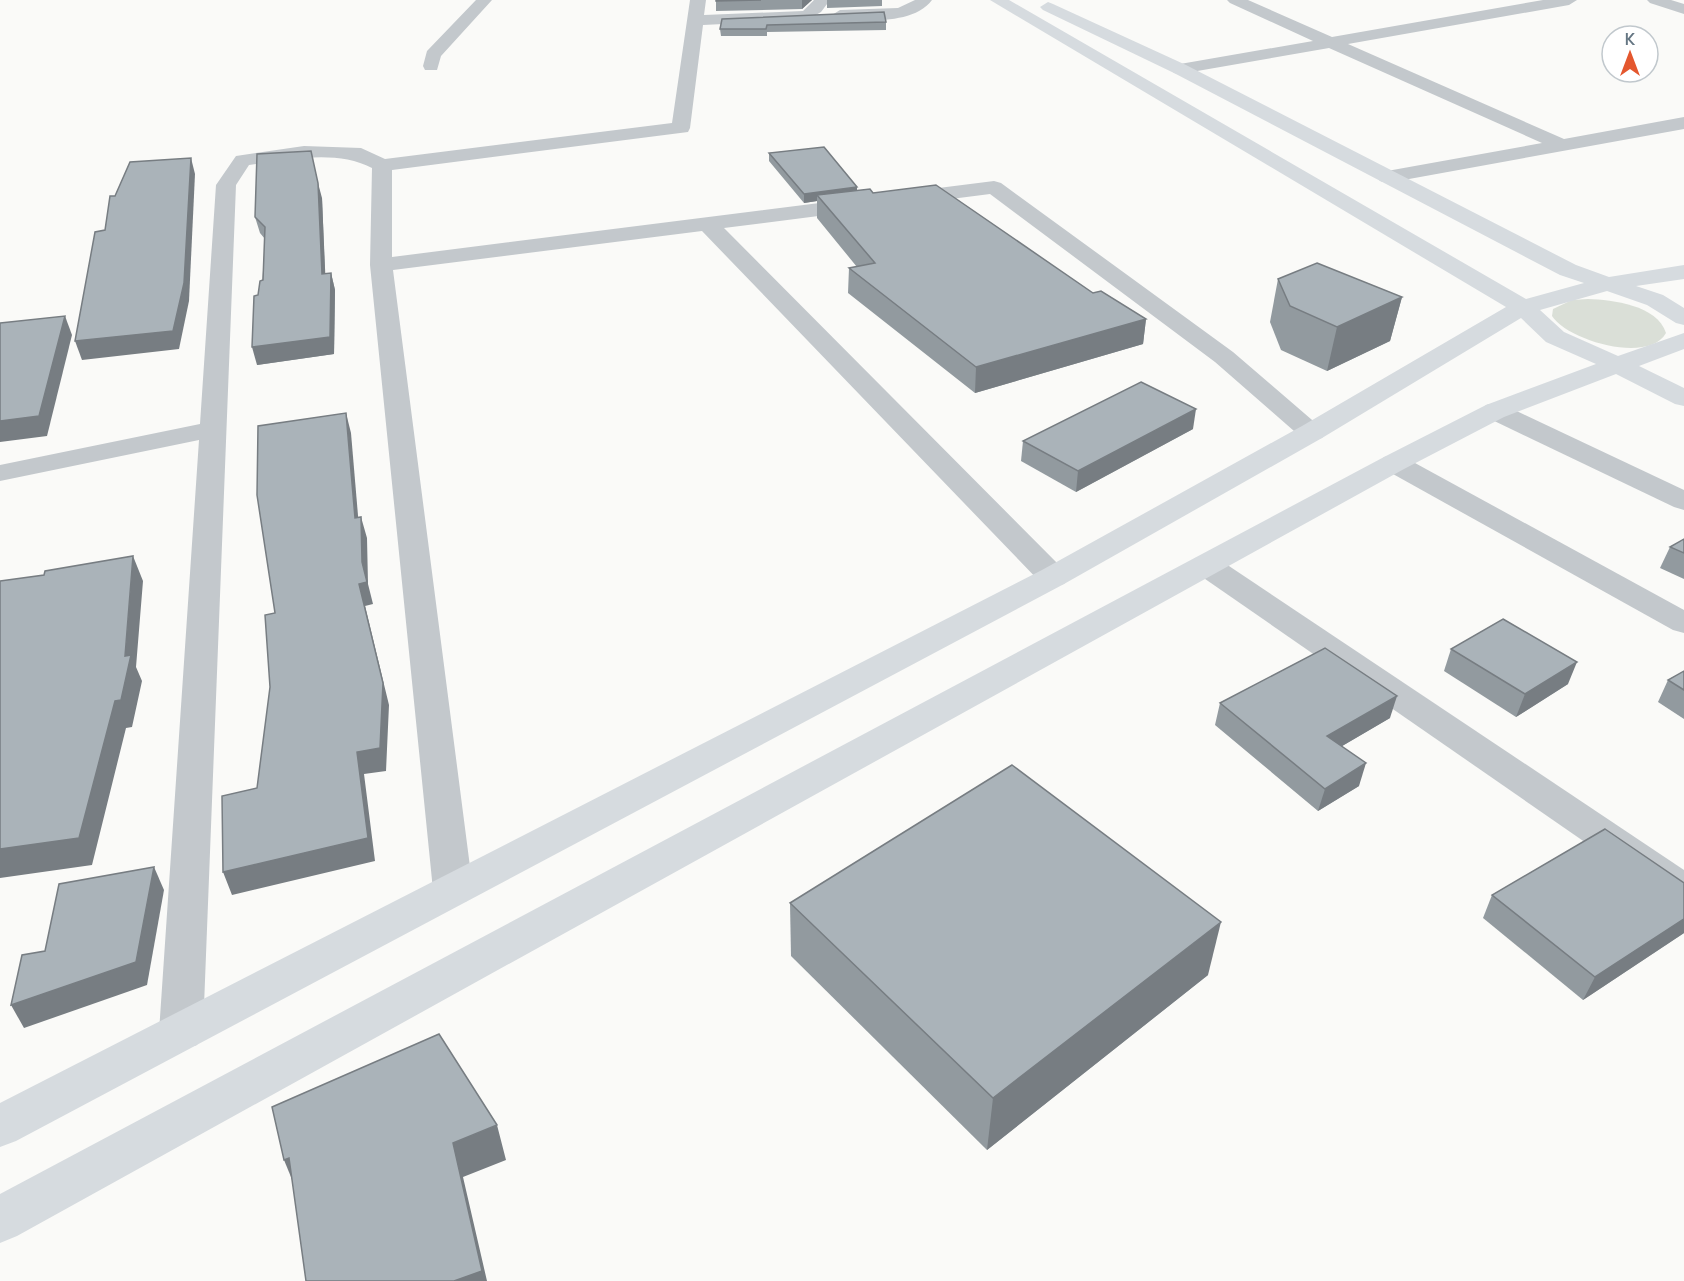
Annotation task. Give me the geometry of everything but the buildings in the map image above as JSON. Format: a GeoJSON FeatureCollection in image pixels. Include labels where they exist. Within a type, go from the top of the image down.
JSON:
{"type":"FeatureCollection","features":[{"type":"Feature","properties":{"kind":"main road"},"geometry":{"type":"LineString","coordinates":[[998,0],[1523,307],[1555,338],[1618,365],[1684,398]]}},
{"type":"Feature","properties":{"kind":"main road"},"geometry":{"type":"LineString","coordinates":[[1032,0],[1180,69],[1568,270],[1655,300],[1684,318]]}},
{"type":"Feature","properties":{"kind":"main road"},"geometry":{"type":"LineString","coordinates":[[0,1126],[1053,577],[1312,432],[1523,307],[1608,284],[1684,272]]}},
{"type":"Feature","properties":{"kind":"main road"},"geometry":{"type":"LineString","coordinates":[[0,1220],[1394,463],[1495,411],[1684,340]]}},
{"type":"Feature","properties":{"kind":"street"},"geometry":{"type":"LineString","coordinates":[[431,66],[433,55],[484,0]]}},
{"type":"Feature","properties":{"kind":"street"},"geometry":{"type":"LineString","coordinates":[[807,15],[816,9],[822,0]]}},
{"type":"Feature","properties":{"kind":"street"},"geometry":{"type":"LineString","coordinates":[[181,1032],[214,446],[226,185],[243,160],[304,152],[361,154],[382,165],[681,128],[696,10],[759,19],[909,11],[922,4],[924,0]]}},
{"type":"Feature","properties":{"kind":"street"},"geometry":{"type":"LineString","coordinates":[[1234,0],[1562,145]]}},
{"type":"Feature","properties":{"kind":"street"},"geometry":{"type":"LineString","coordinates":[[1180,69],[1569,0]]}},
{"type":"Feature","properties":{"kind":"street"},"geometry":{"type":"LineString","coordinates":[[1655,0],[1684,9]]}},
{"type":"Feature","properties":{"kind":"street"},"geometry":{"type":"LineString","coordinates":[[1387,177],[1684,123]]}},
{"type":"Feature","properties":{"kind":"street"},"geometry":{"type":"LineString","coordinates":[[382,165],[381,265],[453,890]]}},
{"type":"Feature","properties":{"kind":"street"},"geometry":{"type":"LineString","coordinates":[[381,265],[994,187],[1224,357],[1312,432]]}},
{"type":"Feature","properties":{"kind":"street"},"geometry":{"type":"LineString","coordinates":[[707,223],[1053,577]]}},
{"type":"Feature","properties":{"kind":"street"},"geometry":{"type":"LineString","coordinates":[[1495,411],[1684,501]]}},
{"type":"Feature","properties":{"kind":"street"},"geometry":{"type":"LineString","coordinates":[[0,473],[213,429]]}},
{"type":"Feature","properties":{"kind":"street"},"geometry":{"type":"LineString","coordinates":[[1394,463],[1684,623]]}},
{"type":"Feature","properties":{"kind":"street"},"geometry":{"type":"LineString","coordinates":[[1206,565],[1684,890]]}},
{"type":"Feature","properties":{"kind":"shaded area"},"geometry":{"type":"Polygon","coordinates":[[[1588,299],[1621,303],[1644,310],[1654,316],[1666,333],[1657,342],[1643,347],[1609,346],[1574,334],[1552,316],[1553,309],[1572,300],[1588,299]]]}}]}
